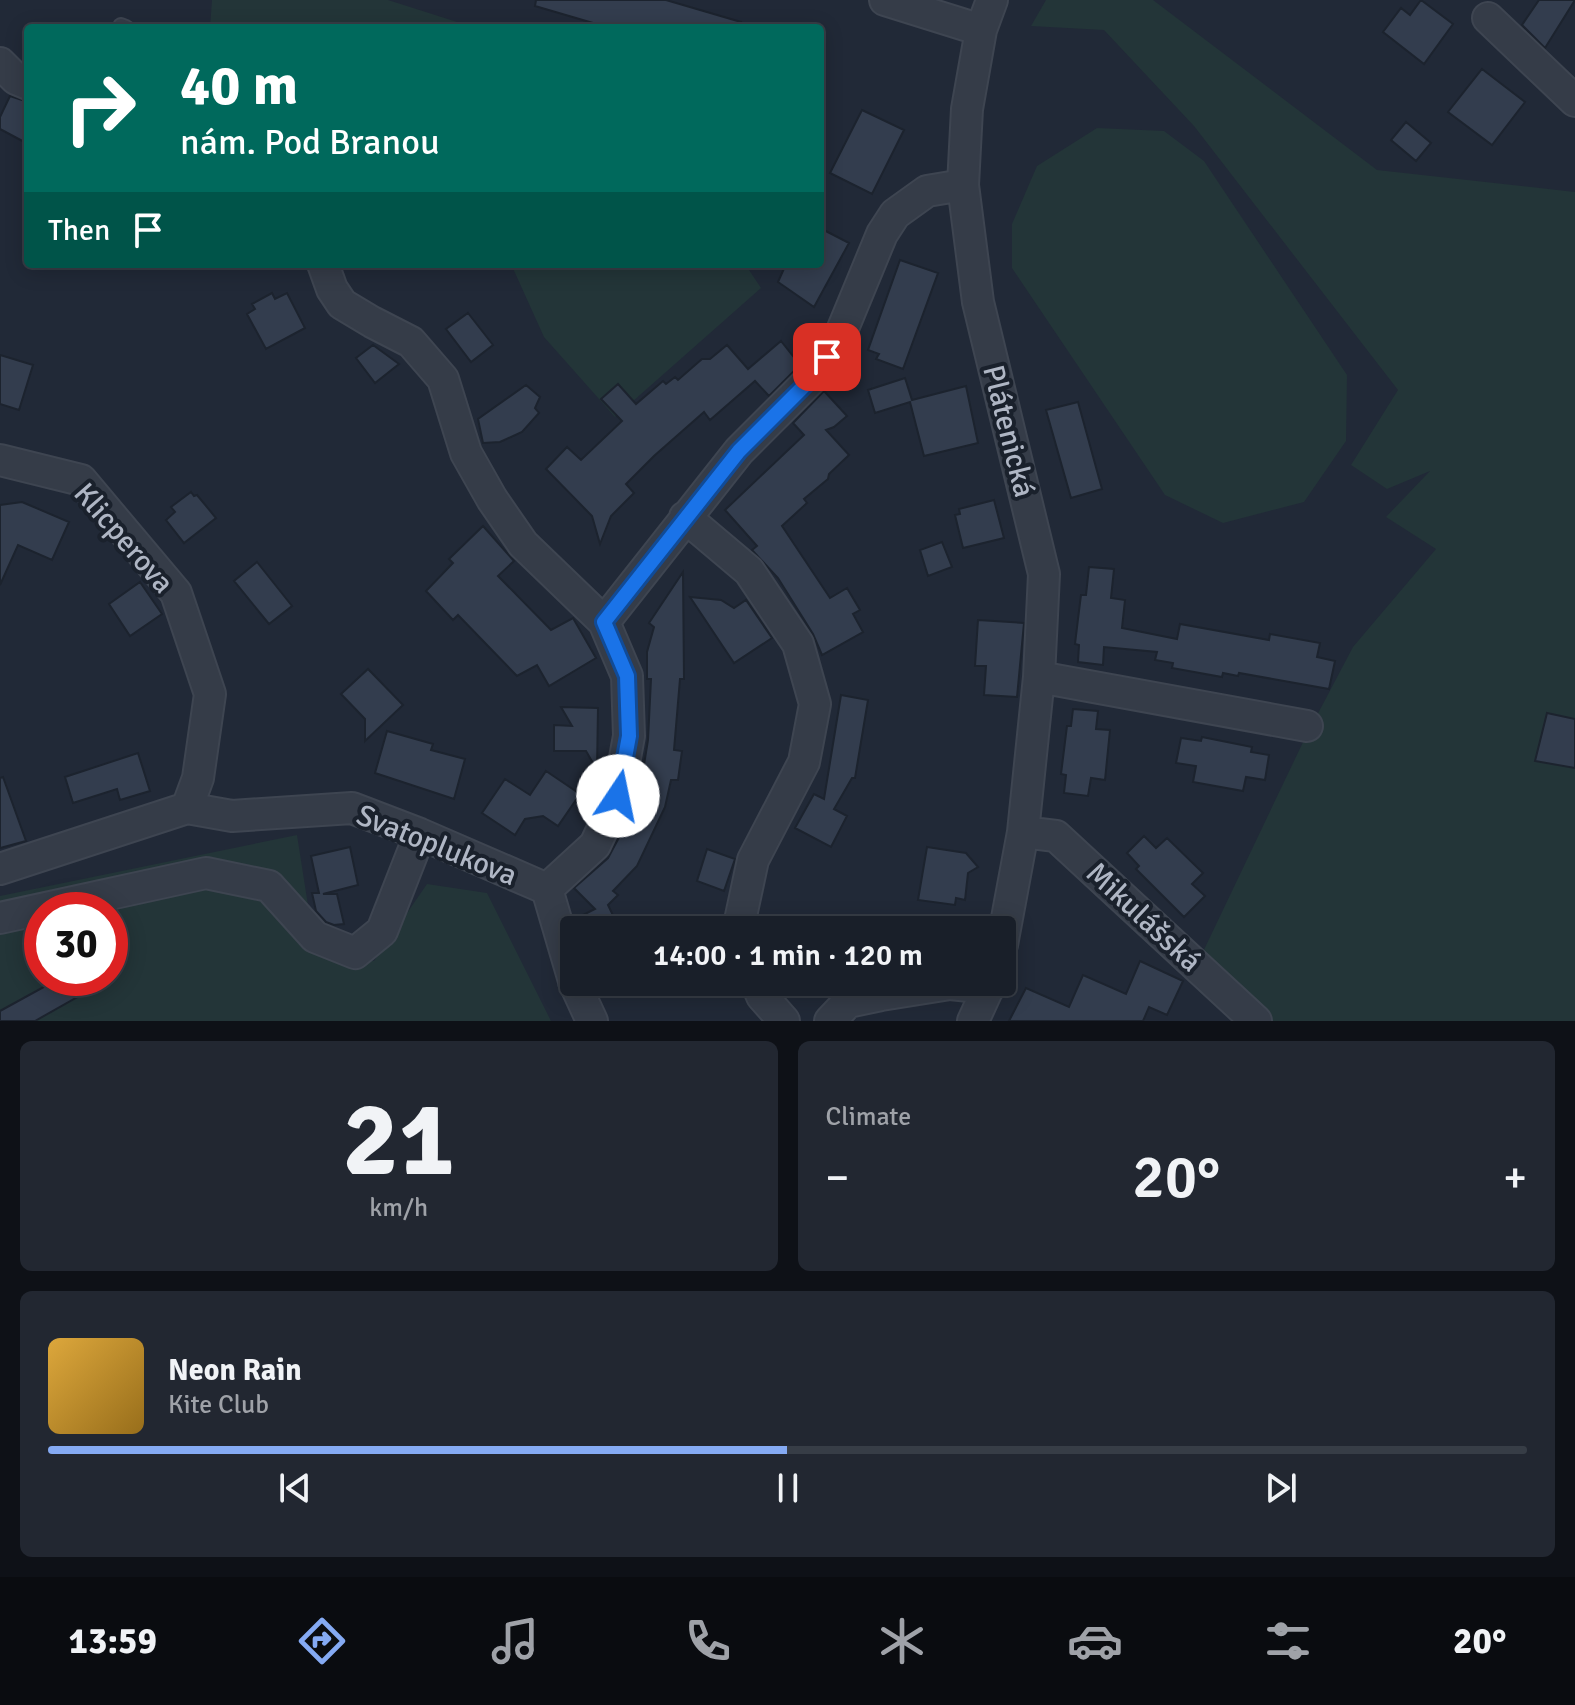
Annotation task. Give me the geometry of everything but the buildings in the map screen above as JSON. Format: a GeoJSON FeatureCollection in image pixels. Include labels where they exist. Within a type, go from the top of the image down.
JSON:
{"type":"FeatureCollection","features":[{"type":"Feature","properties":{"kind":"street"},"geometry":{"type":"LineString","coordinates":[[885,0],[981,30]]}},
{"type":"Feature","properties":{"kind":"street","name":"Plátenická"},"geometry":{"type":"LineString","coordinates":[[992,0],[981,30],[967,109],[963,185],[978,302],[1044,574],[1039,677],[1023,832],[1007,916]]}},
{"type":"Feature","properties":{"kind":"street"},"geometry":{"type":"LineString","coordinates":[[1485,6],[1575,101]]}},
{"type":"Feature","properties":{"kind":"street"},"geometry":{"type":"LineString","coordinates":[[0,63],[16,79],[24,82]]}},
{"type":"Feature","properties":{"kind":"street"},"geometry":{"type":"LineString","coordinates":[[604,622],[739,451],[814,376],[839,338],[882,234],[895,214],[927,191],[963,185]]}},
{"type":"Feature","properties":{"kind":"street"},"geometry":{"type":"LineString","coordinates":[[324,268],[332,289],[342,304],[411,342],[443,379],[466,453],[492,499],[523,544],[604,622],[627,676],[629,736],[618,796],[595,845],[547,889]]}},
{"type":"Feature","properties":{"kind":"street","name":"Klicperova"},"geometry":{"type":"LineString","coordinates":[[0,460],[81,480],[176,593],[210,694],[198,778],[187,808]]}},
{"type":"Feature","properties":{"kind":"street"},"geometry":{"type":"LineString","coordinates":[[685,517],[749,571],[798,644],[815,704],[804,762],[753,860],[741,916]]}},
{"type":"Feature","properties":{"kind":"street"},"geometry":{"type":"LineString","coordinates":[[1039,677],[1307,726]]}},
{"type":"Feature","properties":{"kind":"street","name":"Svatoplukova"},"geometry":{"type":"LineString","coordinates":[[0,869],[187,808],[232,816],[352,808],[547,889],[560,933]]}},
{"type":"Feature","properties":{"kind":"street","name":"Mikulášská"},"geometry":{"type":"LineString","coordinates":[[1023,832],[1056,836],[1256,1021]]}},
{"type":"Feature","properties":{"kind":"street"},"geometry":{"type":"LineString","coordinates":[[0,918],[206,873],[269,886],[315,937],[355,953],[382,931],[420,834]]}},
{"type":"Feature","properties":{"kind":"street","name":"Svatoplukova"},"geometry":{"type":"LineString","coordinates":[[581,996],[592,1021]]}},
{"type":"Feature","properties":{"kind":"street"},"geometry":{"type":"LineString","coordinates":[[762,996],[784,1021]]}},
{"type":"Feature","properties":{"kind":"street"},"geometry":{"type":"LineString","coordinates":[[830,1021],[848,1002],[876,996]]}},
{"type":"Feature","properties":{"kind":"street"},"geometry":{"type":"LineString","coordinates":[[973,1021],[985,996]]}},
{"type":"Feature","properties":{"kind":"shaded area"},"geometry":{"type":"Polygon","coordinates":[[[212,0],[388,0],[463,24],[210,24],[212,0]]]}},
{"type":"Feature","properties":{"kind":"shaded area"},"geometry":{"type":"Polygon","coordinates":[[[1046,0],[1153,0],[1377,170],[1575,192],[1575,1021],[1266,1021],[1201,956],[1305,738],[1353,647],[1436,549],[1386,517],[1430,471],[1387,489],[1351,465],[1398,390],[1194,126],[1104,30],[1031,26],[1046,0]]]}},
{"type":"Feature","properties":{"kind":"shaded area"},"geometry":{"type":"Polygon","coordinates":[[[1097,128],[1164,131],[1204,161],[1347,375],[1346,441],[1304,502],[1223,523],[1165,495],[1012,268],[1012,224],[1037,166],[1097,128]]]}},
{"type":"Feature","properties":{"kind":"shaded area"},"geometry":{"type":"Polygon","coordinates":[[[513,268],[748,268],[761,288],[615,417],[544,337],[513,268]]]}},
{"type":"Feature","properties":{"kind":"shaded area"},"geometry":{"type":"Polygon","coordinates":[[[297,835],[315,950],[374,961],[427,884],[487,893],[551,1021],[0,1021],[0,896],[297,835]]]}},
{"type":"Feature","properties":{"kind":"route"},"geometry":{"type":"LineString","coordinates":[[618,796],[629,736],[627,676],[604,622],[739,451],[814,376],[827,357]]}}]}
